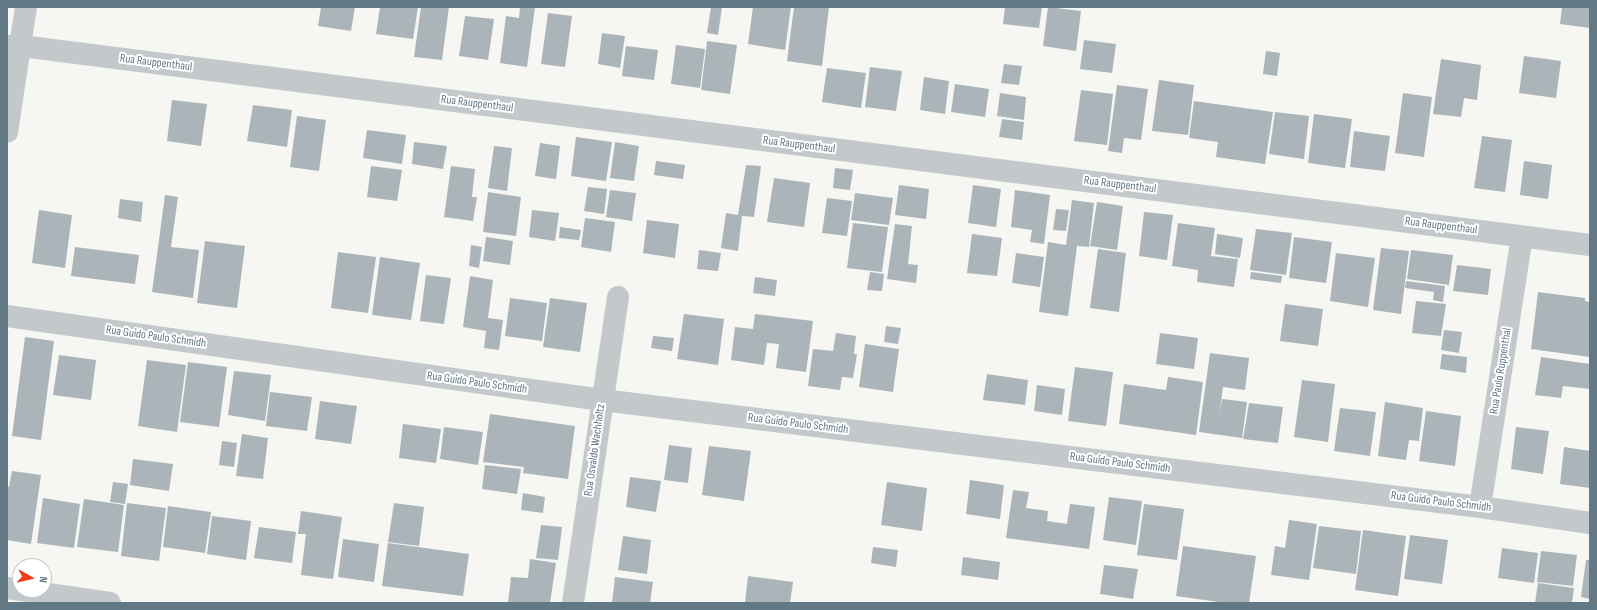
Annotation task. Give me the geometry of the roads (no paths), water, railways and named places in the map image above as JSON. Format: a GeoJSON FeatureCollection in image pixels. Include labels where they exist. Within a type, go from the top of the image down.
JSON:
{"type":"FeatureCollection","features":[{"type":"Feature","properties":{"kind":"street"},"geometry":{"type":"LineString","coordinates":[[7,132],[14,46],[26,7]]}},
{"type":"Feature","properties":{"kind":"street","name":"Rua Rauppenthaul"},"geometry":{"type":"LineString","coordinates":[[14,46],[1590,245]]}},
{"type":"Feature","properties":{"kind":"street","name":"Rua Paulo Ruppenthal"},"geometry":{"type":"LineString","coordinates":[[1480,507],[1522,236]]}},
{"type":"Feature","properties":{"kind":"street","name":"Rua Osvaldo Wachholtz"},"geometry":{"type":"LineString","coordinates":[[573,603],[618,298]]}},
{"type":"Feature","properties":{"kind":"street","name":"Rua Guido Paulo Schmidh"},"geometry":{"type":"LineString","coordinates":[[7,316],[602,400],[1480,507],[1590,523]]}},
{"type":"Feature","properties":{"kind":"street"},"geometry":{"type":"LineString","coordinates":[[7,588],[110,603]]}}]}
